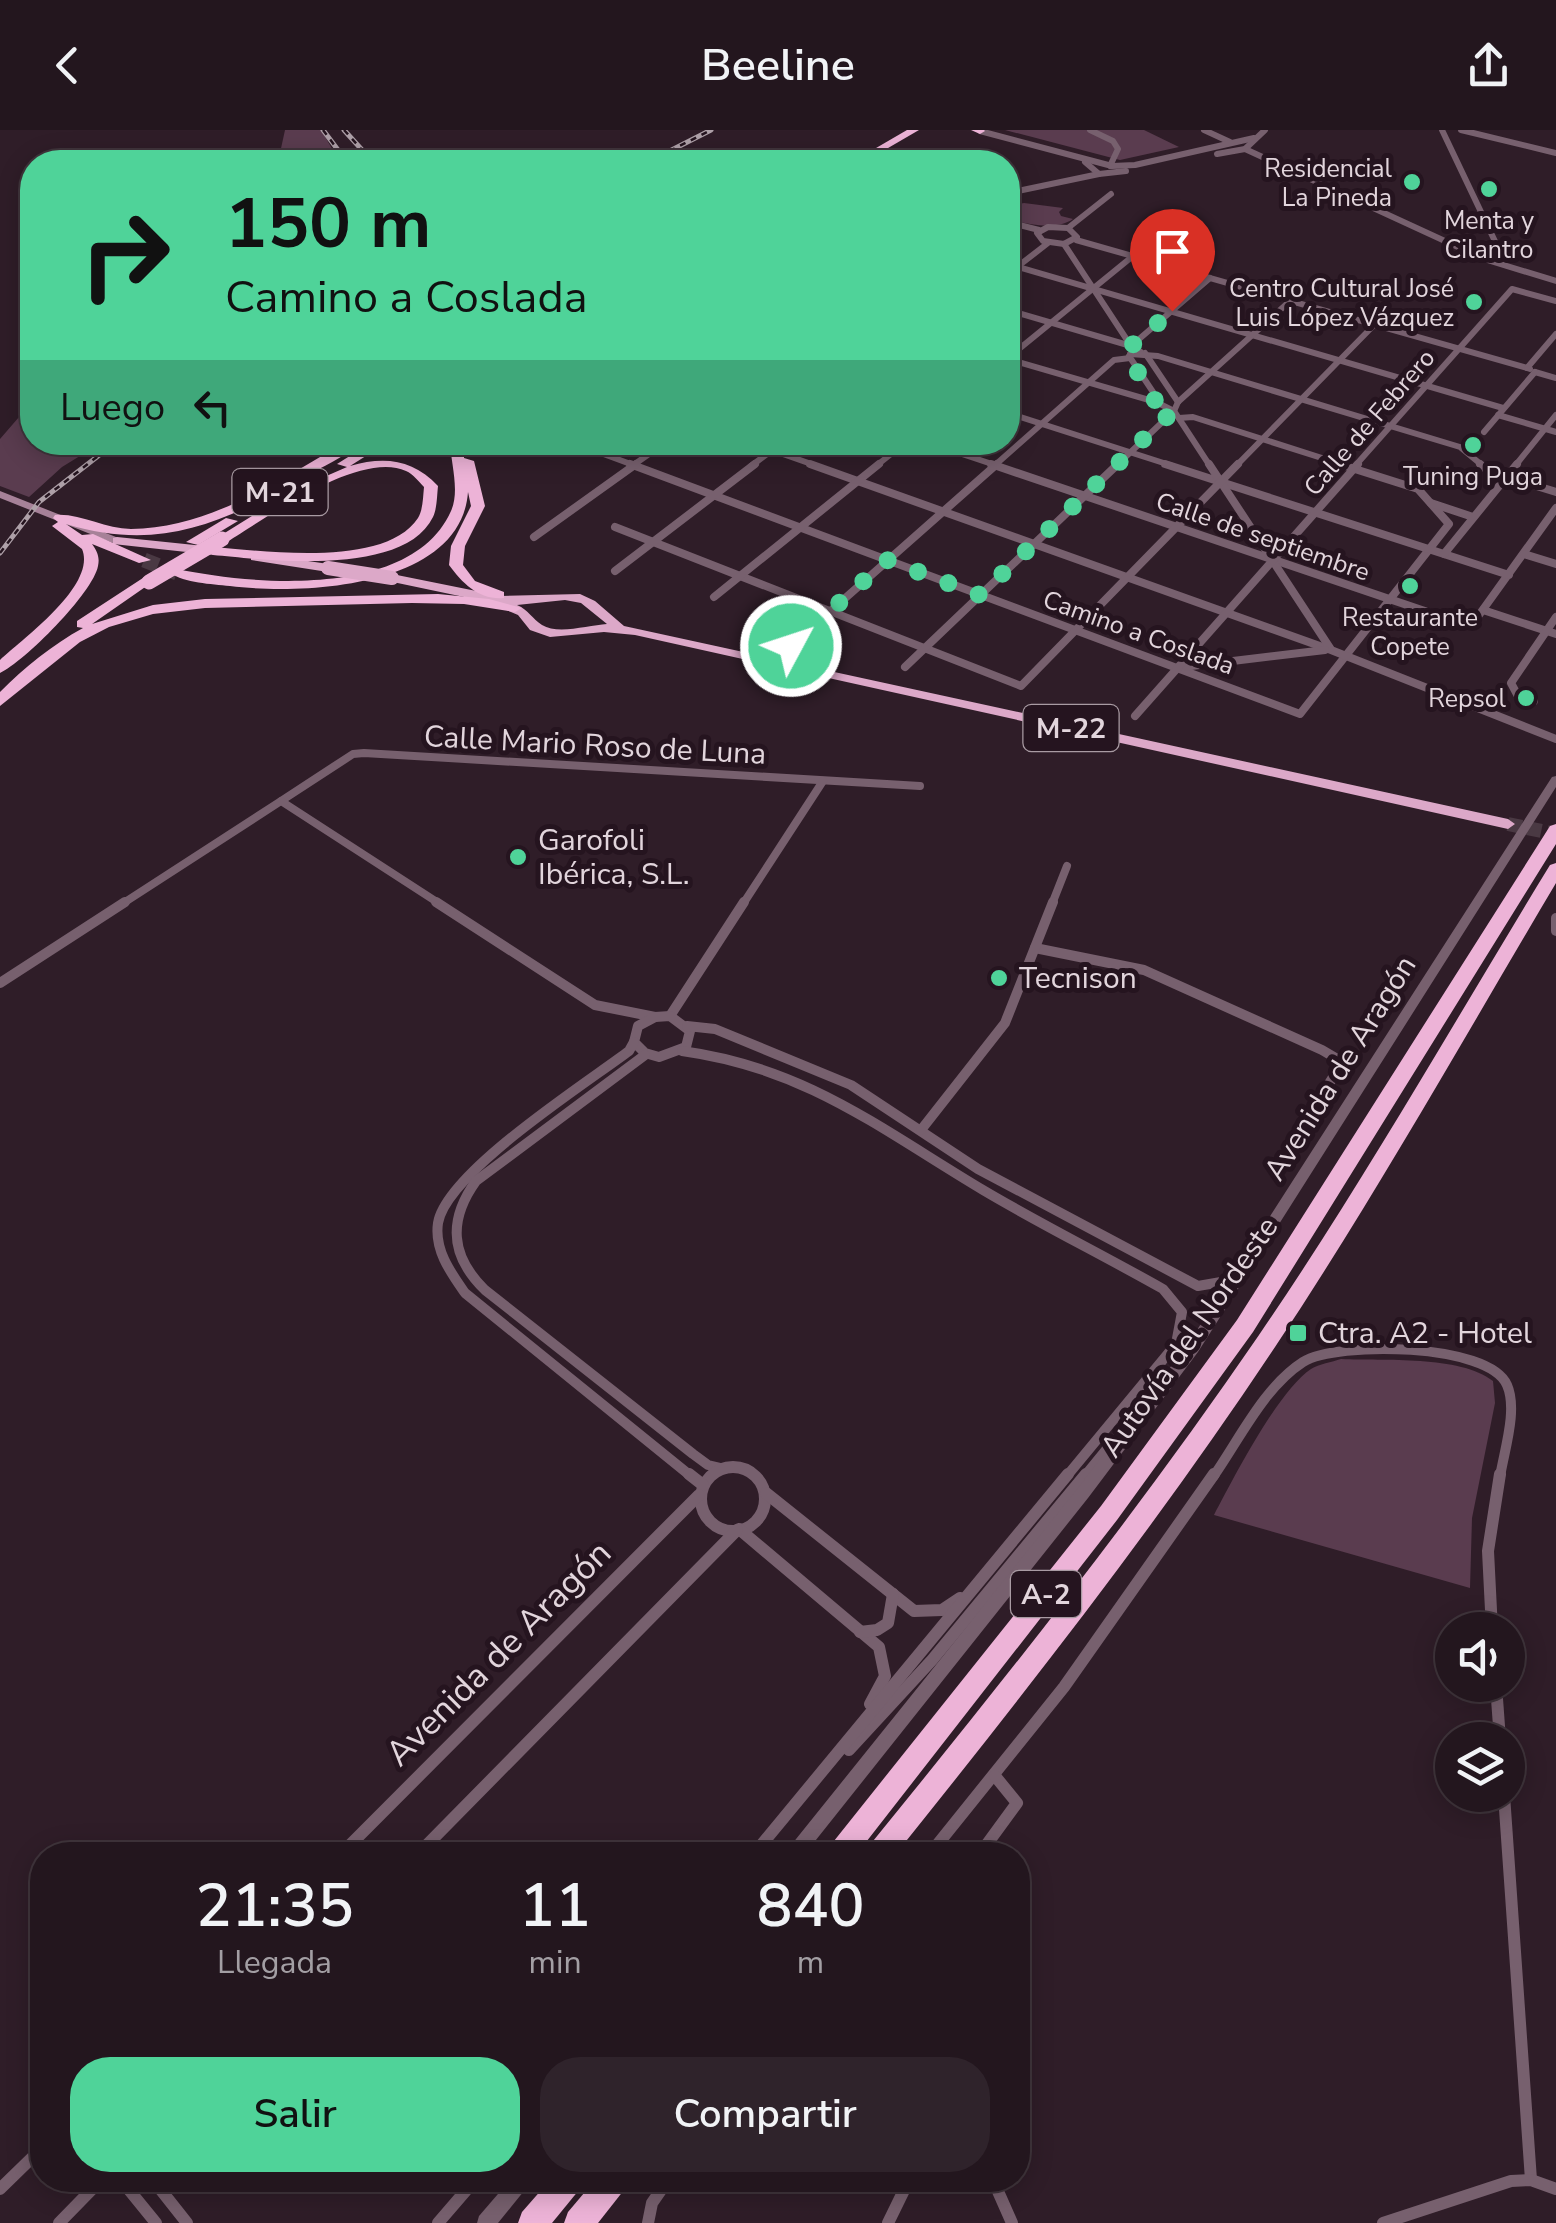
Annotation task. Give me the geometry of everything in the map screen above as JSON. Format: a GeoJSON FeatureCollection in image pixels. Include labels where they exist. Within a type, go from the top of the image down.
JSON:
{"type":"FeatureCollection","features":[{"type":"Feature","properties":{"kind":"highway"},"geometry":{"type":"LineString","coordinates":[[890,150],[921,131]]}},
{"type":"Feature","properties":{"kind":"highway"},"geometry":{"type":"LineString","coordinates":[[882,150],[921,131]]}},
{"type":"Feature","properties":{"kind":"highway"},"geometry":{"type":"LineString","coordinates":[[57,520],[131,533],[182,525],[244,502],[332,455]]}},
{"type":"Feature","properties":{"kind":"highway","name":"M-21"},"geometry":{"type":"LineString","coordinates":[[0,679],[70,620],[143,580],[193,542],[344,455]]}},
{"type":"Feature","properties":{"kind":"highway","name":"M-21"},"geometry":{"type":"LineString","coordinates":[[217,542],[361,455]]}},
{"type":"Feature","properties":{"kind":"highway"},"geometry":{"type":"LineString","coordinates":[[177,572],[256,587],[306,586],[355,579],[399,564],[438,538],[458,509],[462,488],[460,455]]}},
{"type":"Feature","properties":{"kind":"highway"},"geometry":{"type":"LineString","coordinates":[[463,455],[478,506],[458,546],[456,565],[470,584],[518,605]]}},
{"type":"Feature","properties":{"kind":"highway"},"geometry":{"type":"LineString","coordinates":[[0,693],[46,652],[143,580],[349,468],[399,466],[417,472],[431,486],[430,508],[418,525],[396,540],[366,552],[310,559],[217,542]]}},
{"type":"Feature","properties":{"kind":"highway"},"geometry":{"type":"LineString","coordinates":[[0,668],[90,577],[93,565],[88,547],[57,520]]}},
{"type":"Feature","properties":{"kind":"highway"},"geometry":{"type":"LineString","coordinates":[[77,532],[144,560]]}},
{"type":"Feature","properties":{"kind":"highway","name":"M-22"},"geometry":{"type":"LineString","coordinates":[[117,541],[217,542],[518,605],[574,597],[634,631]]}},
{"type":"Feature","properties":{"kind":"highway"},"geometry":{"type":"LineString","coordinates":[[0,701],[52,653],[78,637],[118,619],[156,609],[404,598],[518,605]]}},
{"type":"Feature","properties":{"kind":"highway"},"geometry":{"type":"LineString","coordinates":[[530,617],[544,600]]}},
{"type":"Feature","properties":{"kind":"highway","name":"M-22"},"geometry":{"type":"LineString","coordinates":[[518,605],[535,627],[550,633],[584,629],[634,631],[1508,824]]}},
{"type":"Feature","properties":{"kind":"highway"},"geometry":{"type":"LineString","coordinates":[[584,629],[596,612]]}},
{"type":"Feature","properties":{"kind":"highway","name":"Autovía del Nordeste"},"geometry":{"type":"LineString","coordinates":[[848,1842],[1110,1512],[1245,1326],[1556,830]]}},
{"type":"Feature","properties":{"kind":"highway","name":"Autovía del Nordeste"},"geometry":{"type":"LineString","coordinates":[[888,1842],[1133,1531],[1268,1340],[1556,869]]}},
{"type":"Feature","properties":{"kind":"highway"},"geometry":{"type":"LineString","coordinates":[[533,2223],[559,2192]]}},
{"type":"Feature","properties":{"kind":"highway"},"geometry":{"type":"LineString","coordinates":[[579,2223],[604,2192]]}},
{"type":"Feature","properties":{"kind":"main road"},"geometry":{"type":"LineString","coordinates":[[3,496],[117,541]]}},
{"type":"Feature","properties":{"kind":"main road"},"geometry":{"type":"LineString","coordinates":[[57,520],[77,532],[117,541]]}},
{"type":"Feature","properties":{"kind":"street"},"geometry":{"type":"LineString","coordinates":[[978,130],[1110,167]]}},
{"type":"Feature","properties":{"kind":"street"},"geometry":{"type":"LineString","coordinates":[[1090,130],[1113,141],[1118,149],[1110,167]]}},
{"type":"Feature","properties":{"kind":"street"},"geometry":{"type":"LineString","coordinates":[[1204,130],[1460,248],[1556,281]]}},
{"type":"Feature","properties":{"kind":"street"},"geometry":{"type":"LineString","coordinates":[[1020,190],[1110,167],[1243,148],[1264,130]]}},
{"type":"Feature","properties":{"kind":"street"},"geometry":{"type":"LineString","coordinates":[[1460,130],[1556,152]]}},
{"type":"Feature","properties":{"kind":"street"},"geometry":{"type":"LineString","coordinates":[[1445,131],[1502,257]]}},
{"type":"Feature","properties":{"kind":"street"},"geometry":{"type":"LineString","coordinates":[[1020,191],[1110,167],[1254,138]]}},
{"type":"Feature","properties":{"kind":"street"},"geometry":{"type":"LineString","coordinates":[[1240,142],[1243,148]]}},
{"type":"Feature","properties":{"kind":"street"},"geometry":{"type":"LineString","coordinates":[[1080,160],[1094,171]]}},
{"type":"Feature","properties":{"kind":"street"},"geometry":{"type":"LineString","coordinates":[[1020,225],[1038,230],[1068,228],[1112,194]]}},
{"type":"Feature","properties":{"kind":"street"},"geometry":{"type":"LineString","coordinates":[[1068,228],[1077,235],[1076,240]]}},
{"type":"Feature","properties":{"kind":"street"},"geometry":{"type":"LineString","coordinates":[[1038,230],[1039,239],[1048,243],[1076,240],[1556,378]]}},
{"type":"Feature","properties":{"kind":"street"},"geometry":{"type":"LineString","coordinates":[[1020,265],[1048,243]]}},
{"type":"Feature","properties":{"kind":"street"},"geometry":{"type":"LineString","coordinates":[[1064,244],[1159,402],[1176,406]]}},
{"type":"Feature","properties":{"kind":"street"},"geometry":{"type":"LineString","coordinates":[[1481,254],[1493,251],[1498,244]]}},
{"type":"Feature","properties":{"kind":"street"},"geometry":{"type":"LineString","coordinates":[[1493,251],[1513,266]]}},
{"type":"Feature","properties":{"kind":"street"},"geometry":{"type":"LineString","coordinates":[[1020,348],[1133,256]]}},
{"type":"Feature","properties":{"kind":"street"},"geometry":{"type":"LineString","coordinates":[[1493,261],[1502,257]]}},
{"type":"Feature","properties":{"kind":"street"},"geometry":{"type":"LineString","coordinates":[[1020,268],[1427,386],[1556,432]]}},
{"type":"Feature","properties":{"kind":"street"},"geometry":{"type":"LineString","coordinates":[[1131,355],[1210,278]]}},
{"type":"Feature","properties":{"kind":"street","name":"Calle de Febrero"},"geometry":{"type":"LineString","coordinates":[[1134,716],[1512,288],[1556,301]]}},
{"type":"Feature","properties":{"kind":"street"},"geometry":{"type":"LineString","coordinates":[[905,667],[1290,300]]}},
{"type":"Feature","properties":{"kind":"street"},"geometry":{"type":"LineString","coordinates":[[1020,313],[1131,355],[1145,355]]}},
{"type":"Feature","properties":{"kind":"street"},"geometry":{"type":"LineString","coordinates":[[615,526],[1021,686],[1374,325]]}},
{"type":"Feature","properties":{"kind":"street"},"geometry":{"type":"LineString","coordinates":[[1484,432],[1556,334]]}},
{"type":"Feature","properties":{"kind":"street"},"geometry":{"type":"LineString","coordinates":[[1145,355],[1220,482],[1331,650]]}},
{"type":"Feature","properties":{"kind":"street"},"geometry":{"type":"LineString","coordinates":[[1020,446],[1114,360],[1145,355],[1460,446],[1488,471],[1556,492]]}},
{"type":"Feature","properties":{"kind":"street"},"geometry":{"type":"LineString","coordinates":[[1020,362],[1176,406],[1193,416],[1418,489],[1449,524],[1348,656]]}},
{"type":"Feature","properties":{"kind":"street"},"geometry":{"type":"LineString","coordinates":[[1444,554],[1556,415]]}},
{"type":"Feature","properties":{"kind":"street"},"geometry":{"type":"LineString","coordinates":[[1020,417],[1509,575]]}},
{"type":"Feature","properties":{"kind":"street","name":"Camino a Coslada"},"geometry":{"type":"LineString","coordinates":[[605,455],[1300,714],[1348,656]]}},
{"type":"Feature","properties":{"kind":"street"},"geometry":{"type":"LineString","coordinates":[[534,538],[567,509],[649,455]]}},
{"type":"Feature","properties":{"kind":"street"},"geometry":{"type":"LineString","coordinates":[[616,571],[766,455]]}},
{"type":"Feature","properties":{"kind":"street"},"geometry":{"type":"LineString","coordinates":[[786,455],[1348,656],[1556,739]]}},
{"type":"Feature","properties":{"kind":"street"},"geometry":{"type":"LineString","coordinates":[[714,597],[890,455]]}},
{"type":"Feature","properties":{"kind":"street","name":"Calle de septiembre"},"geometry":{"type":"LineString","coordinates":[[962,455],[1462,624],[1474,622],[1484,610]]}},
{"type":"Feature","properties":{"kind":"street"},"geometry":{"type":"LineString","coordinates":[[791,646],[1010,455]]}},
{"type":"Feature","properties":{"kind":"street"},"geometry":{"type":"LineString","coordinates":[[1430,503],[1473,517]]}},
{"type":"Feature","properties":{"kind":"street"},"geometry":{"type":"LineString","coordinates":[[1551,633],[1484,610],[1556,508]]}},
{"type":"Feature","properties":{"kind":"street"},"geometry":{"type":"LineString","coordinates":[[1524,554],[1556,564]]}},
{"type":"Feature","properties":{"kind":"street"},"geometry":{"type":"LineString","coordinates":[[1534,701],[1519,698],[1511,683],[1551,633],[1556,617]]}},
{"type":"Feature","properties":{"kind":"street"},"geometry":{"type":"LineString","coordinates":[[1176,667],[1331,650]]}},
{"type":"Feature","properties":{"kind":"street","name":"Calle Mario Roso de Luna"},"geometry":{"type":"LineString","coordinates":[[0,983],[353,754],[920,786]]}},
{"type":"Feature","properties":{"kind":"street","name":"Avenida de Aragón"},"geometry":{"type":"LineString","coordinates":[[804,1842],[1083,1493],[1193,1348],[1556,779]]}},
{"type":"Feature","properties":{"kind":"street"},"geometry":{"type":"LineString","coordinates":[[670,1016],[822,780]]}},
{"type":"Feature","properties":{"kind":"street"},"geometry":{"type":"LineString","coordinates":[[281,800],[595,1005],[656,1017],[670,1016],[687,1026],[714,1029],[834,1078],[978,1169],[1198,1286],[1208,1288],[1220,1282]]}},
{"type":"Feature","properties":{"kind":"street"},"geometry":{"type":"LineString","coordinates":[[872,1119],[914,1136],[1005,1023],[1067,866]]}},
{"type":"Feature","properties":{"kind":"street"},"geometry":{"type":"LineString","coordinates":[[1556,918],[1556,931]]}},
{"type":"Feature","properties":{"kind":"street"},"geometry":{"type":"LineString","coordinates":[[1035,948],[1144,970],[1322,1050],[1339,1060],[1340,1066],[1317,1104]]}},
{"type":"Feature","properties":{"kind":"street"},"geometry":{"type":"LineString","coordinates":[[619,1011],[646,1054],[660,1058],[682,1051],[760,1065],[840,1098],[966,1180],[1163,1289],[1182,1312],[1176,1344],[765,1842]]}},
{"type":"Feature","properties":{"kind":"street"},"geometry":{"type":"LineString","coordinates":[[656,1017],[635,1036],[628,1051],[464,1176],[444,1203],[436,1222],[437,1247],[465,1293],[701,1490]]}},
{"type":"Feature","properties":{"kind":"street"},"geometry":{"type":"LineString","coordinates":[[682,1051],[690,1036],[687,1026]]}},
{"type":"Feature","properties":{"kind":"street"},"geometry":{"type":"LineString","coordinates":[[646,1054],[476,1181],[458,1207],[454,1250],[471,1278],[708,1465],[751,1473],[766,1493],[914,1611],[942,1610],[977,1584]]}},
{"type":"Feature","properties":{"kind":"street"},"geometry":{"type":"LineString","coordinates":[[768,1838],[932,1660],[1193,1348]]}},
{"type":"Feature","properties":{"kind":"street"},"geometry":{"type":"LineString","coordinates":[[940,1842],[1064,1687],[1280,1381],[1296,1365],[1334,1349],[1373,1349],[1478,1362],[1502,1376],[1508,1386],[1510,1414],[1488,1551],[1491,1612]]}},
{"type":"Feature","properties":{"kind":"street"},"geometry":{"type":"LineString","coordinates":[[725,1469],[701,1490],[699,1504],[708,1521],[738,1529],[878,1647],[885,1676],[880,1690],[834,1758]]}},
{"type":"Feature","properties":{"kind":"street","name":"Avenida de Aragón"},"geometry":{"type":"LineString","coordinates":[[353,1842],[675,1523],[701,1490]]}},
{"type":"Feature","properties":{"kind":"street"},"geometry":{"type":"LineString","coordinates":[[430,1842],[738,1529],[758,1520],[766,1493]]}},
{"type":"Feature","properties":{"kind":"street"},"geometry":{"type":"LineString","coordinates":[[859,1632],[882,1628],[891,1620],[895,1611],[893,1594]]}},
{"type":"Feature","properties":{"kind":"street"},"geometry":{"type":"LineString","coordinates":[[988,1842],[1017,1802],[995,1776]]}},
{"type":"Feature","properties":{"kind":"street"},"geometry":{"type":"LineString","coordinates":[[1505,1812],[1531,2180]]}},
{"type":"Feature","properties":{"kind":"street"},"geometry":{"type":"LineString","coordinates":[[0,2189],[30,2160]]}},
{"type":"Feature","properties":{"kind":"street"},"geometry":{"type":"LineString","coordinates":[[1383,2223],[1512,2181],[1531,2180],[1556,2189]]}},
{"type":"Feature","properties":{"kind":"street"},"geometry":{"type":"LineString","coordinates":[[59,2223],[90,2192]]}},
{"type":"Feature","properties":{"kind":"street"},"geometry":{"type":"LineString","coordinates":[[131,2192],[156,2223]]}},
{"type":"Feature","properties":{"kind":"street"},"geometry":{"type":"LineString","coordinates":[[163,2192],[188,2223]]}},
{"type":"Feature","properties":{"kind":"street"},"geometry":{"type":"LineString","coordinates":[[438,2223],[465,2192]]}},
{"type":"Feature","properties":{"kind":"street"},"geometry":{"type":"LineString","coordinates":[[486,2223],[512,2192]]}},
{"type":"Feature","properties":{"kind":"street"},"geometry":{"type":"LineString","coordinates":[[648,2223],[652,2203],[660,2192]]}},
{"type":"Feature","properties":{"kind":"street"},"geometry":{"type":"LineString","coordinates":[[888,2223],[903,2192]]}},
{"type":"Feature","properties":{"kind":"street"},"geometry":{"type":"LineString","coordinates":[[998,2192],[1012,2223]]}},
{"type":"Feature","properties":{"kind":"shaded area"},"geometry":{"type":"Polygon","coordinates":[[[285,130],[321,130],[333,150],[281,150],[285,130]]]}},
{"type":"Feature","properties":{"kind":"shaded area"},"geometry":{"type":"Polygon","coordinates":[[[1005,130],[1144,130],[1179,147],[1120,160],[1005,130]]]}},
{"type":"Feature","properties":{"kind":"shaded area"},"geometry":{"type":"Polygon","coordinates":[[[1020,204],[1063,208],[1061,216],[1073,219],[1050,226],[1020,222],[1020,204]]]}},
{"type":"Feature","properties":{"kind":"shaded area"},"geometry":{"type":"Polygon","coordinates":[[[20,416],[20,455],[82,455],[29,497],[0,486],[0,439],[20,416]]]}},
{"type":"Feature","properties":{"kind":"shaded area"},"geometry":{"type":"Polygon","coordinates":[[[1341,1359],[1441,1363],[1493,1381],[1495,1403],[1472,1518],[1470,1588],[1214,1515],[1257,1437],[1298,1380],[1311,1369],[1341,1359]]]}},
{"type":"Feature","properties":{"kind":"tunnel"},"geometry":{"type":"LineString","coordinates":[[144,560],[177,573]]}},
{"type":"Feature","properties":{"kind":"tunnel"},"geometry":{"type":"LineString","coordinates":[[1508,824],[1556,834]]}},
{"type":"Feature","properties":{"kind":"railway"},"geometry":{"type":"LineString","coordinates":[[323,130],[338,150]]}},
{"type":"Feature","properties":{"kind":"railway"},"geometry":{"type":"LineString","coordinates":[[344,130],[362,150]]}},
{"type":"Feature","properties":{"kind":"railway"},"geometry":{"type":"LineString","coordinates":[[672,150],[711,130]]}},
{"type":"Feature","properties":{"kind":"railway"},"geometry":{"type":"LineString","coordinates":[[0,553],[39,502],[99,455]]}},
{"type":"Feature","properties":{"kind":"place","name":"Residencial La Pineda"},"geometry":{"type":"Point","coordinates":[1412,182]}},
{"type":"Feature","properties":{"kind":"place","name":"Menta y Cilantro"},"geometry":{"type":"Point","coordinates":[1489,189]}},
{"type":"Feature","properties":{"kind":"place","name":"Centro Cultural José Luis López Vázquez"},"geometry":{"type":"Point","coordinates":[1474,302]}},
{"type":"Feature","properties":{"kind":"place","name":"Tuning Puga"},"geometry":{"type":"Point","coordinates":[1473,445]}},
{"type":"Feature","properties":{"kind":"place","name":"Restaurante Copete"},"geometry":{"type":"Point","coordinates":[1410,586]}},
{"type":"Feature","properties":{"kind":"place","name":"Repsol"},"geometry":{"type":"Point","coordinates":[1526,698]}},
{"type":"Feature","properties":{"kind":"place","name":"Garofoli Ibérica, S.L."},"geometry":{"type":"Point","coordinates":[518,857]}},
{"type":"Feature","properties":{"kind":"place","name":"Tecnison"},"geometry":{"type":"Point","coordinates":[999,978]}},
{"type":"Feature","properties":{"kind":"place","name":"Ctra. A2 - Hotel"},"geometry":{"type":"Point","coordinates":[1298,1333]}},
{"type":"Feature","properties":{"kind":"route"},"geometry":{"type":"LineString","coordinates":[[791,646],[887,560],[980,595],[1174,410],[1156,402],[1128,356],[1131,346],[1172,311]]}}]}
